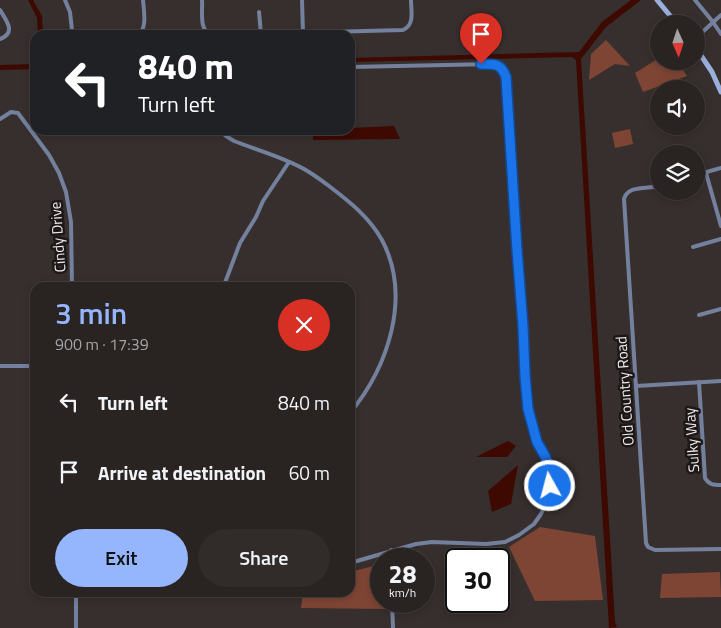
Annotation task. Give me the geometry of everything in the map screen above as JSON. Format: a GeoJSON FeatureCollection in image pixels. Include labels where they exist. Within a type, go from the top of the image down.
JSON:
{"type":"FeatureCollection","features":[{"type":"Feature","properties":{"kind":"street"},"geometry":{"type":"LineString","coordinates":[[65,0],[70,12],[72,30]]}},
{"type":"Feature","properties":{"kind":"street"},"geometry":{"type":"LineString","coordinates":[[143,0],[143,30]]}},
{"type":"Feature","properties":{"kind":"street"},"geometry":{"type":"LineString","coordinates":[[202,0],[205,30]]}},
{"type":"Feature","properties":{"kind":"street"},"geometry":{"type":"LineString","coordinates":[[302,0],[303,30]]}},
{"type":"Feature","properties":{"kind":"street"},"geometry":{"type":"LineString","coordinates":[[355,31],[402,30],[409,27],[411,0]]}},
{"type":"Feature","properties":{"kind":"street"},"geometry":{"type":"LineString","coordinates":[[657,0],[670,15]]}},
{"type":"Feature","properties":{"kind":"street"},"geometry":{"type":"LineString","coordinates":[[695,0],[721,34]]}},
{"type":"Feature","properties":{"kind":"street"},"geometry":{"type":"LineString","coordinates":[[0,10],[9,30],[6,37],[0,39]]}},
{"type":"Feature","properties":{"kind":"street"},"geometry":{"type":"LineString","coordinates":[[259,12],[261,30]]}},
{"type":"Feature","properties":{"kind":"street"},"geometry":{"type":"LineString","coordinates":[[705,30],[721,15]]}},
{"type":"Feature","properties":{"kind":"street"},"geometry":{"type":"LineString","coordinates":[[705,62],[721,92]]}},
{"type":"Feature","properties":{"kind":"street"},"geometry":{"type":"LineString","coordinates":[[355,68],[493,64],[502,69],[506,75],[529,415],[537,442],[545,456],[549,472],[550,486],[548,499],[541,514],[530,528],[519,536],[505,542],[486,544],[422,543],[399,548]]}},
{"type":"Feature","properties":{"kind":"street","name":"Cindy Drive"},"geometry":{"type":"LineString","coordinates":[[0,118],[11,112],[16,112],[30,129]]}},
{"type":"Feature","properties":{"kind":"street","name":"Cindy Drive"},"geometry":{"type":"LineString","coordinates":[[34,135],[59,173],[66,192],[71,222],[72,282]]}},
{"type":"Feature","properties":{"kind":"street"},"geometry":{"type":"LineString","coordinates":[[225,135],[234,141],[304,168],[316,176],[362,213],[382,240],[391,268],[395,299],[394,319],[389,340],[376,374],[365,394],[355,407]]}},
{"type":"Feature","properties":{"kind":"street"},"geometry":{"type":"LineString","coordinates":[[225,282],[240,243],[256,217],[263,201],[290,162]]}},
{"type":"Feature","properties":{"kind":"street"},"geometry":{"type":"LineString","coordinates":[[721,168],[706,173],[721,226]]}},
{"type":"Feature","properties":{"kind":"street","name":"Old Country Road"},"geometry":{"type":"LineString","coordinates":[[650,187],[631,190],[624,199],[645,541],[650,549],[655,550],[721,549]]}},
{"type":"Feature","properties":{"kind":"street"},"geometry":{"type":"LineString","coordinates":[[693,247],[721,239]]}},
{"type":"Feature","properties":{"kind":"street"},"geometry":{"type":"LineString","coordinates":[[700,316],[721,309]]}},
{"type":"Feature","properties":{"kind":"street"},"geometry":{"type":"LineString","coordinates":[[0,366],[30,366]]}},
{"type":"Feature","properties":{"kind":"street"},"geometry":{"type":"LineString","coordinates":[[636,386],[721,380]]}},
{"type":"Feature","properties":{"kind":"street","name":"Sulky Way"},"geometry":{"type":"LineString","coordinates":[[699,382],[705,478],[712,484],[721,485]]}},
{"type":"Feature","properties":{"kind":"street"},"geometry":{"type":"LineString","coordinates":[[355,561],[370,557]]}},
{"type":"Feature","properties":{"kind":"street"},"geometry":{"type":"LineString","coordinates":[[76,597],[76,628]]}},
{"type":"Feature","properties":{"kind":"street"},"geometry":{"type":"LineString","coordinates":[[392,613],[393,628]]}},
{"type":"Feature","properties":{"kind":"shaded area"},"geometry":{"type":"Polygon","coordinates":[[[28,0],[33,0],[42,16],[43,30],[38,30],[37,18],[28,0]]]}},
{"type":"Feature","properties":{"kind":"shaded area"},"geometry":{"type":"Polygon","coordinates":[[[631,0],[641,0],[606,27],[581,59],[615,622],[617,627],[609,628],[576,60],[572,57],[355,62],[355,58],[579,52],[602,22],[631,0]]]}},
{"type":"Feature","properties":{"kind":"shaded area"},"geometry":{"type":"Polygon","coordinates":[[[606,40],[630,66],[615,64],[589,80],[591,54],[606,40]]]}},
{"type":"Feature","properties":{"kind":"shaded area"},"geometry":{"type":"Polygon","coordinates":[[[30,64],[30,69],[0,70],[0,65],[30,64]]]}},
{"type":"Feature","properties":{"kind":"shaded area"},"geometry":{"type":"Polygon","coordinates":[[[650,64],[650,70],[683,70],[687,76],[676,80],[650,80],[650,89],[643,92],[635,73],[650,64]]]}},
{"type":"Feature","properties":{"kind":"shaded area"},"geometry":{"type":"Polygon","coordinates":[[[394,126],[400,139],[313,140],[313,135],[355,135],[355,128],[394,126]]]}},
{"type":"Feature","properties":{"kind":"shaded area"},"geometry":{"type":"Polygon","coordinates":[[[630,129],[633,144],[615,148],[612,133],[630,129]]]}},
{"type":"Feature","properties":{"kind":"shaded area"},"geometry":{"type":"Polygon","coordinates":[[[508,441],[516,446],[507,457],[476,457],[508,441]]]}},
{"type":"Feature","properties":{"kind":"shaded area"},"geometry":{"type":"Polygon","coordinates":[[[518,465],[511,504],[492,512],[488,491],[518,465]]]}},
{"type":"Feature","properties":{"kind":"shaded area"},"geometry":{"type":"Polygon","coordinates":[[[540,527],[595,536],[603,600],[535,601],[509,547],[540,527]]]}},
{"type":"Feature","properties":{"kind":"shaded area"},"geometry":{"type":"Polygon","coordinates":[[[370,567],[370,609],[301,608],[302,597],[355,597],[355,571],[370,567]]]}},
{"type":"Feature","properties":{"kind":"shaded area"},"geometry":{"type":"Polygon","coordinates":[[[720,572],[721,597],[660,598],[662,574],[720,572]]]}},
{"type":"Feature","properties":{"kind":"route"},"geometry":{"type":"LineString","coordinates":[[481,64],[498,66],[504,71],[506,77],[528,409],[537,442],[548,464],[550,486]]}}]}
